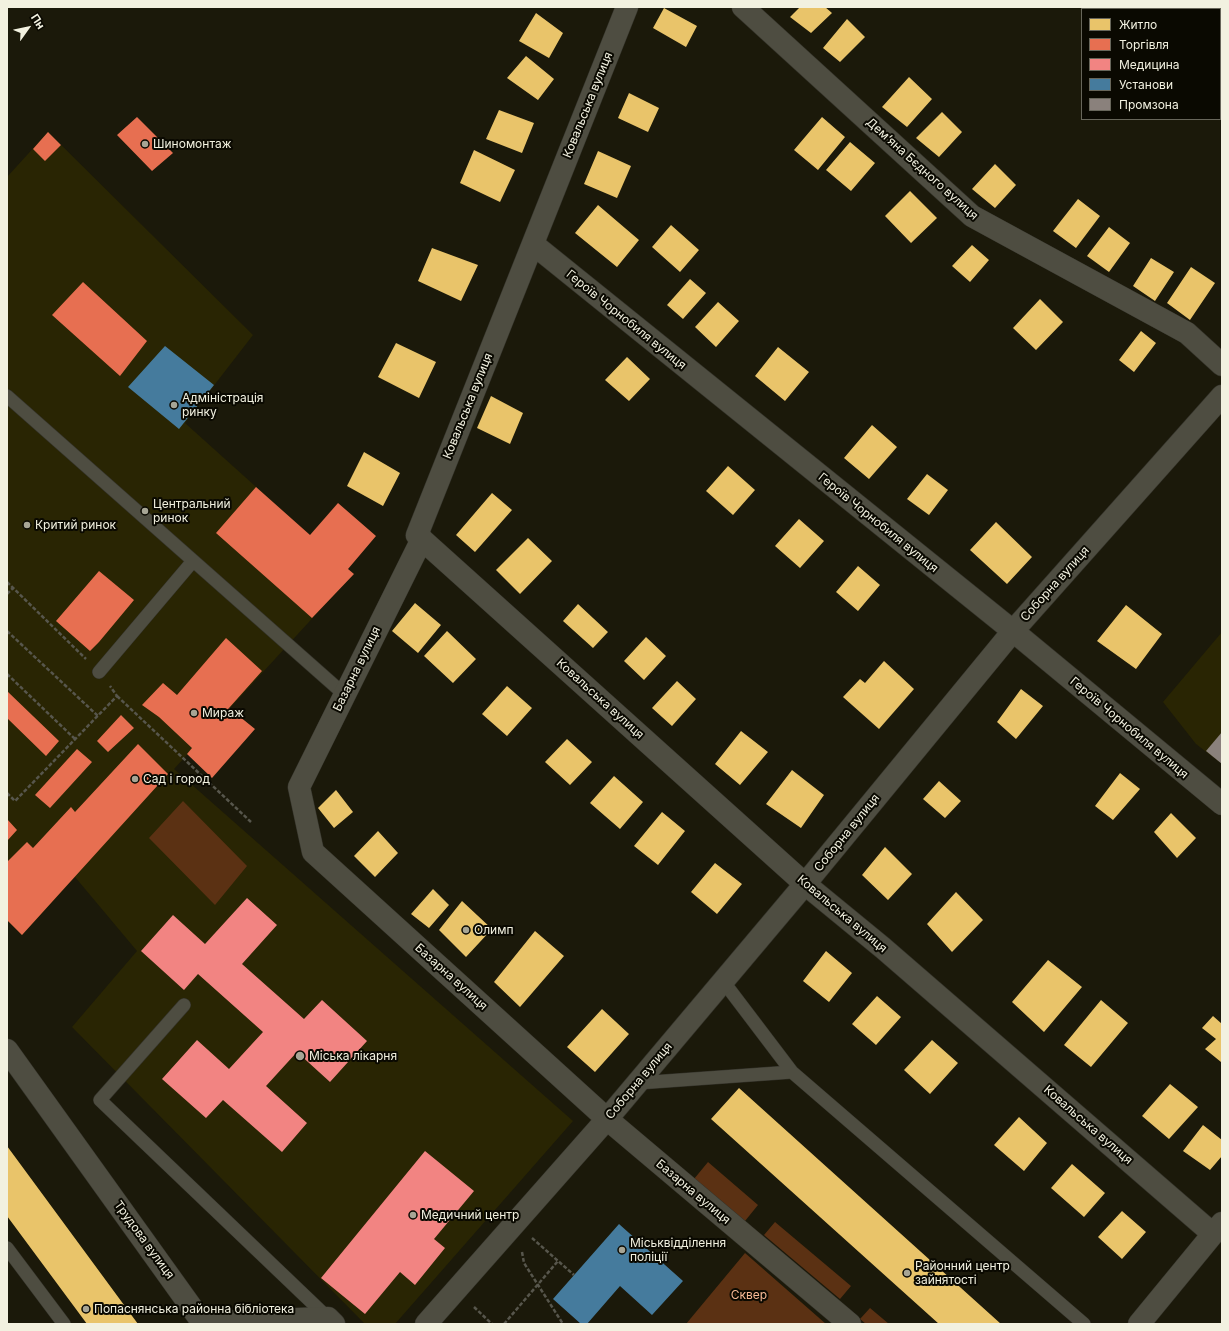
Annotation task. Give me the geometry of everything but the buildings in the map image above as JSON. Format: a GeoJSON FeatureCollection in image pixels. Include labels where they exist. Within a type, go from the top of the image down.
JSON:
{"type":"FeatureCollection","features":[{"type":"Feature","properties":{"kind":"street","name":"Ковальська вулиця"},"geometry":{"type":"LineString","coordinates":[[626,7],[417,535],[806,884],[1218,1228]]}},
{"type":"Feature","properties":{"kind":"street","name":"Дем’яна Бєдного вулиця"},"geometry":{"type":"LineString","coordinates":[[743,7],[972,216],[1187,333],[1222,365]]}},
{"type":"Feature","properties":{"kind":"street","name":"Героїв Чорнобиля вулиця"},"geometry":{"type":"LineString","coordinates":[[533,244],[1013,632],[1222,804]]}},
{"type":"Feature","properties":{"kind":"street","name":"Соборна вулиця"},"geometry":{"type":"LineString","coordinates":[[426,1324],[638,1083],[806,884],[1013,632],[1222,396]]}},
{"type":"Feature","properties":{"kind":"street","name":"Базарна вулиця"},"geometry":{"type":"LineString","coordinates":[[422,539],[299,787],[313,852],[607,1119],[850,1324]]}},
{"type":"Feature","properties":{"kind":"street","name":"Трудова вулиця"},"geometry":{"type":"LineString","coordinates":[[7,1050],[201,1323],[331,1321]]}},
{"type":"Feature","properties":{"kind":"street"},"geometry":{"type":"LineString","coordinates":[[1139,1324],[1218,1228]]}},
{"type":"Feature","properties":{"kind":"lane"},"geometry":{"type":"LineString","coordinates":[[7,396],[345,695]]}},
{"type":"Feature","properties":{"kind":"lane"},"geometry":{"type":"LineString","coordinates":[[99,672],[194,561]]}},
{"type":"Feature","properties":{"kind":"lane"},"geometry":{"type":"LineString","coordinates":[[723,981],[792,1072],[1084,1324]]}},
{"type":"Feature","properties":{"kind":"lane"},"geometry":{"type":"LineString","coordinates":[[184,1006],[100,1100],[331,1321]]}},
{"type":"Feature","properties":{"kind":"lane"},"geometry":{"type":"LineString","coordinates":[[638,1083],[792,1072]]}},
{"type":"Feature","properties":{"kind":"lane"},"geometry":{"type":"LineString","coordinates":[[7,1248],[64,1324]]}},
{"type":"Feature","properties":{"kind":"path"},"geometry":{"type":"LineString","coordinates":[[7,582],[99,672],[117,696],[250,822]]}},
{"type":"Feature","properties":{"kind":"path"},"geometry":{"type":"LineString","coordinates":[[7,594],[13,588]]}},
{"type":"Feature","properties":{"kind":"path"},"geometry":{"type":"LineString","coordinates":[[7,631],[98,716]]}},
{"type":"Feature","properties":{"kind":"path"},"geometry":{"type":"LineString","coordinates":[[7,674],[75,739]]}},
{"type":"Feature","properties":{"kind":"path"},"geometry":{"type":"LineString","coordinates":[[7,793],[15,801],[117,696]]}},
{"type":"Feature","properties":{"kind":"path"},"geometry":{"type":"LineString","coordinates":[[515,1223],[574,1275]]}},
{"type":"Feature","properties":{"kind":"path"},"geometry":{"type":"LineString","coordinates":[[515,1223],[524,1263],[563,1324]]}},
{"type":"Feature","properties":{"kind":"path"},"geometry":{"type":"LineString","coordinates":[[504,1324],[558,1261]]}},
{"type":"Feature","properties":{"kind":"shaded area"},"geometry":{"type":"Polygon","coordinates":[[[48,132],[253,335],[185,423],[353,574],[174,769],[573,1121],[395,1324],[365,1324],[72,1027],[137,951],[75,877],[22,935],[7,920],[7,177],[48,132]]]}},
{"type":"Feature","properties":{"kind":"shaded area"},"geometry":{"type":"Polygon","coordinates":[[[1222,632],[1222,764],[1196,744],[1163,702],[1222,632]]]}},
{"type":"Feature","properties":{"kind":"green space"},"geometry":{"type":"Polygon","coordinates":[[[183,801],[247,866],[215,905],[149,838],[183,801]]]}},
{"type":"Feature","properties":{"kind":"green space"},"geometry":{"type":"Polygon","coordinates":[[[708,1162],[758,1205],[745,1221],[694,1179],[708,1162]]]}},
{"type":"Feature","properties":{"kind":"green space"},"geometry":{"type":"Polygon","coordinates":[[[775,1222],[851,1286],[840,1299],[764,1235],[775,1222]]]}},
{"type":"Feature","properties":{"kind":"green space","name":"Сквер"},"geometry":{"type":"Polygon","coordinates":[[[745,1253],[826,1324],[686,1324],[745,1253]]]}},
{"type":"Feature","properties":{"kind":"green space"},"geometry":{"type":"Polygon","coordinates":[[[870,1308],[889,1324],[866,1324],[860,1319],[870,1308]]]}},
{"type":"Feature","properties":{"kind":"place","name":"Шиномонтаж"},"geometry":{"type":"Point","coordinates":[145,144]}},
{"type":"Feature","properties":{"kind":"place","name":"Адміністрація ринку"},"geometry":{"type":"Point","coordinates":[174,405]}},
{"type":"Feature","properties":{"kind":"place","name":"Центральний ринок"},"geometry":{"type":"Point","coordinates":[145,511]}},
{"type":"Feature","properties":{"kind":"place","name":"Критий ринок"},"geometry":{"type":"Point","coordinates":[27,525]}},
{"type":"Feature","properties":{"kind":"place","name":"Мираж"},"geometry":{"type":"Point","coordinates":[194,713]}},
{"type":"Feature","properties":{"kind":"place","name":"Сад і город"},"geometry":{"type":"Point","coordinates":[135,779]}},
{"type":"Feature","properties":{"kind":"place","name":"Олимп"},"geometry":{"type":"Point","coordinates":[466,930]}},
{"type":"Feature","properties":{"kind":"place","name":"Міська лікарня"},"geometry":{"type":"Point","coordinates":[300,1056]}},
{"type":"Feature","properties":{"kind":"place","name":"Медичний центр"},"geometry":{"type":"Point","coordinates":[413,1215]}},
{"type":"Feature","properties":{"kind":"place","name":"Міськвідділення поліції"},"geometry":{"type":"Point","coordinates":[622,1250]}},
{"type":"Feature","properties":{"kind":"place","name":"Районний центр зайнятості"},"geometry":{"type":"Point","coordinates":[907,1273]}},
{"type":"Feature","properties":{"kind":"place","name":"Попаснянська районна бібліотека"},"geometry":{"type":"Point","coordinates":[86,1309]}}]}
